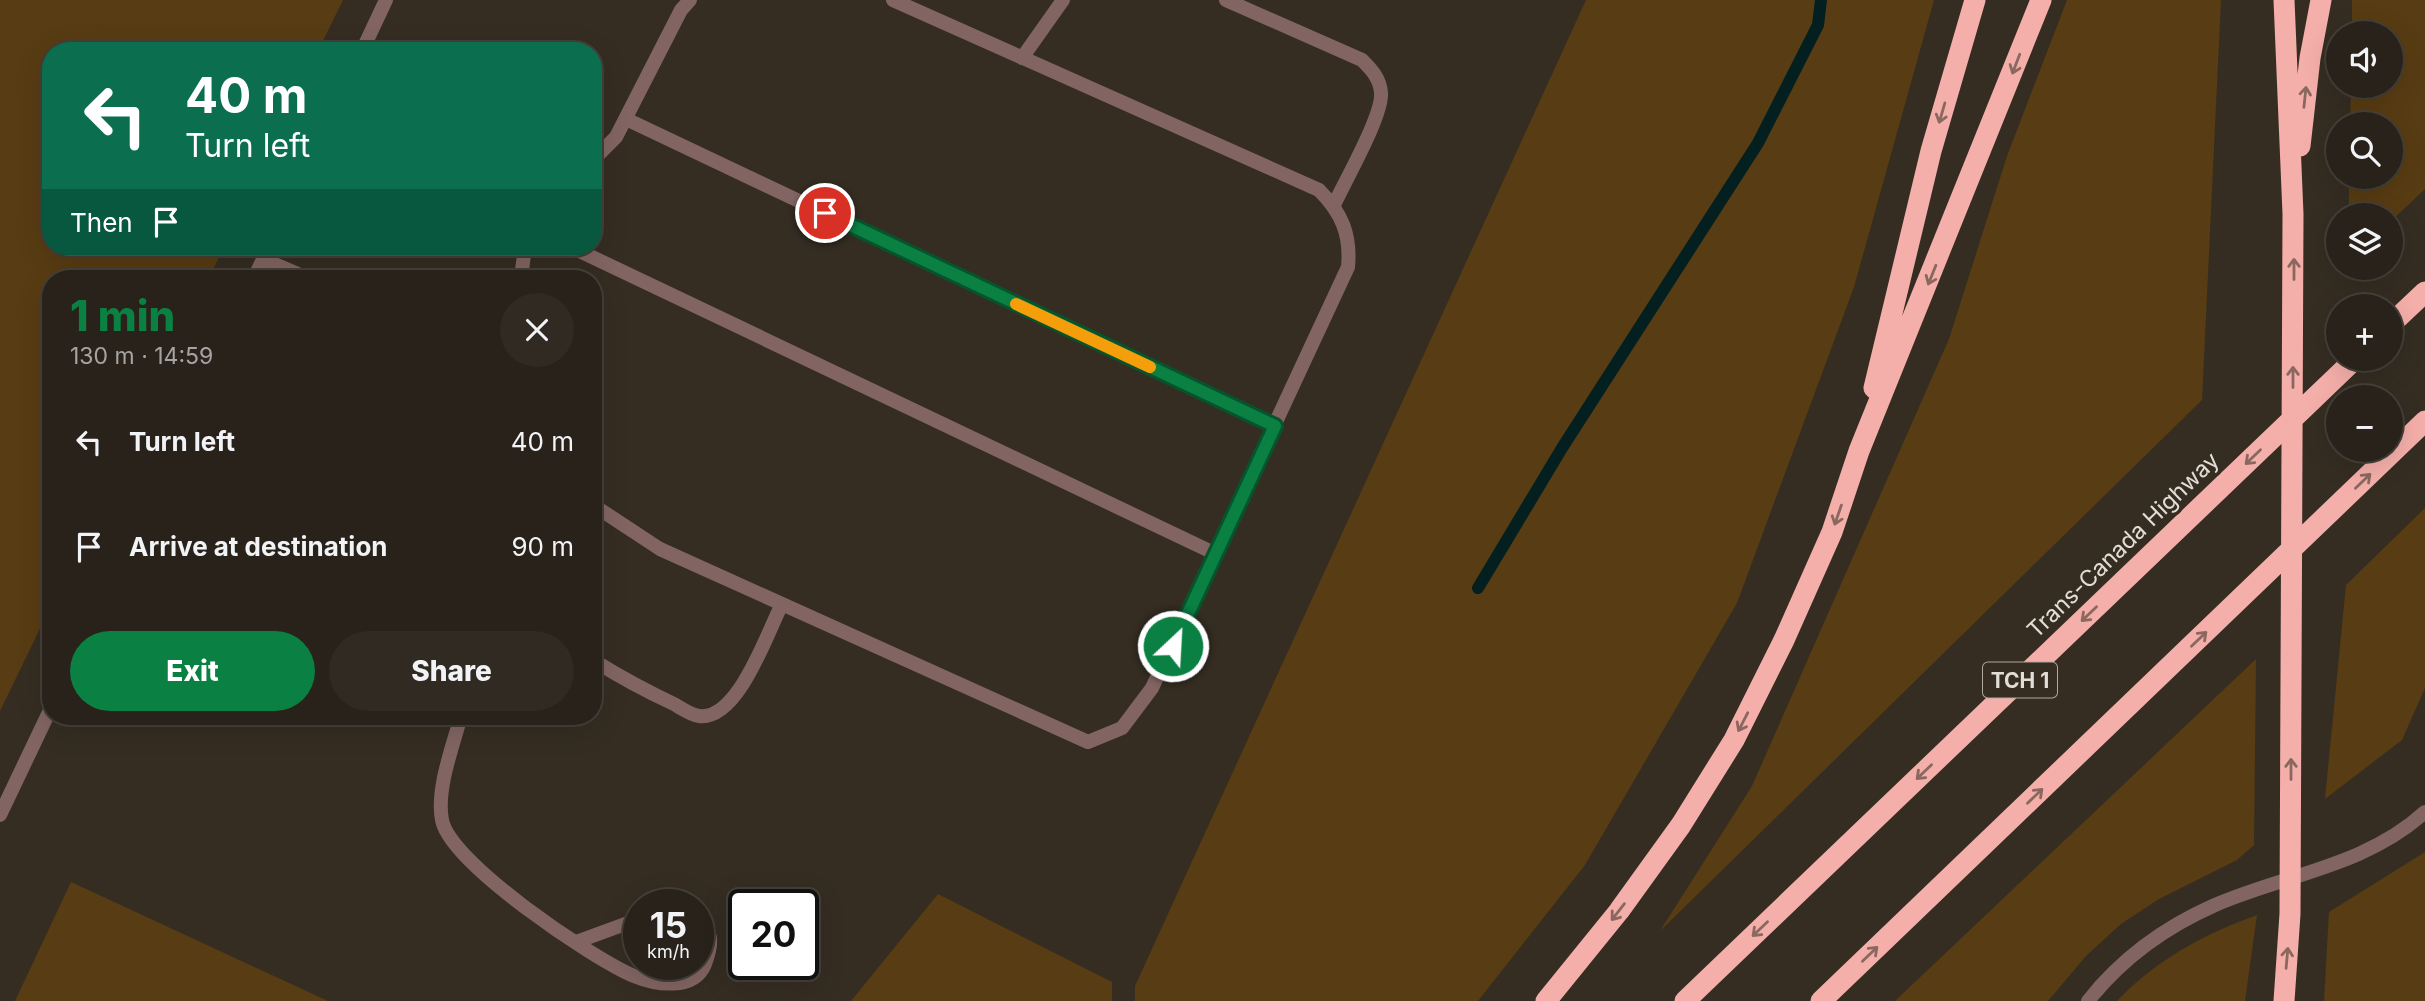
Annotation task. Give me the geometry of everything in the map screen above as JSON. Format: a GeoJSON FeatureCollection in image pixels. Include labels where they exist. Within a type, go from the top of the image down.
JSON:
{"type":"FeatureCollection","features":[{"type":"Feature","properties":{"kind":"highway"},"geometry":{"type":"LineString","coordinates":[[1859,451],[1931,150],[1975,0]]}},
{"type":"Feature","properties":{"kind":"highway"},"geometry":{"type":"LineString","coordinates":[[1546,1001],[1619,911],[1681,825],[1734,740],[1784,640],[1832,532],[1859,451],[2041,0]]}},
{"type":"Feature","properties":{"kind":"highway"},"geometry":{"type":"LineString","coordinates":[[2284,0],[2293,214],[2294,324],[2290,914],[2284,1001]]}},
{"type":"Feature","properties":{"kind":"highway"},"geometry":{"type":"LineString","coordinates":[[2293,214],[2310,58],[2321,0]]}},
{"type":"Feature","properties":{"kind":"highway"},"geometry":{"type":"LineString","coordinates":[[2403,313],[2425,292]]}},
{"type":"Feature","properties":{"kind":"highway","name":"Trans-Canada Highway"},"geometry":{"type":"LineString","coordinates":[[1685,1001],[2342,371]]}},
{"type":"Feature","properties":{"kind":"highway"},"geometry":{"type":"LineString","coordinates":[[1821,1001],[2425,421]]}},
{"type":"Feature","properties":{"kind":"street"},"geometry":{"type":"LineString","coordinates":[[366,42],[386,0]]}},
{"type":"Feature","properties":{"kind":"street"},"geometry":{"type":"LineString","coordinates":[[602,151],[616,137],[681,10],[690,0]]}},
{"type":"Feature","properties":{"kind":"street"},"geometry":{"type":"LineString","coordinates":[[602,511],[660,549],[1088,742],[1122,729],[1138,711],[1173,646],[1348,267],[1348,233],[1334,205],[1319,190],[893,0]]}},
{"type":"Feature","properties":{"kind":"street"},"geometry":{"type":"LineString","coordinates":[[1022,58],[1063,0]]}},
{"type":"Feature","properties":{"kind":"street"},"geometry":{"type":"LineString","coordinates":[[1226,0],[1362,60],[1376,74],[1381,94],[1373,122],[1334,205]]}},
{"type":"Feature","properties":{"kind":"street"},"geometry":{"type":"LineString","coordinates":[[626,119],[1275,426]]}},
{"type":"Feature","properties":{"kind":"street"},"geometry":{"type":"LineString","coordinates":[[271,256],[294,270]]}},
{"type":"Feature","properties":{"kind":"street"},"geometry":{"type":"LineString","coordinates":[[590,256],[1216,554]]}},
{"type":"Feature","properties":{"kind":"street"},"geometry":{"type":"LineString","coordinates":[[602,666],[630,683],[698,716],[716,713],[734,698],[782,604]]}},
{"type":"Feature","properties":{"kind":"street"},"geometry":{"type":"LineString","coordinates":[[0,816],[43,725]]}},
{"type":"Feature","properties":{"kind":"street"},"geometry":{"type":"LineString","coordinates":[[458,725],[444,776],[442,821],[455,846],[482,875],[576,942],[623,970]]}},
{"type":"Feature","properties":{"kind":"street"},"geometry":{"type":"LineString","coordinates":[[2088,1001],[2129,956],[2172,926],[2217,904],[2366,853],[2404,830],[2425,812]]}},
{"type":"Feature","properties":{"kind":"street"},"geometry":{"type":"LineString","coordinates":[[576,942],[623,925]]}},
{"type":"Feature","properties":{"kind":"street"},"geometry":{"type":"LineString","coordinates":[[651,980],[668,984],[686,983],[690,980]]}},
{"type":"Feature","properties":{"kind":"shaded area"},"geometry":{"type":"Polygon","coordinates":[[[0,0],[343,0],[322,42],[42,42],[42,256],[220,256],[213,270],[42,270],[42,625],[0,711],[0,0]]]}},
{"type":"Feature","properties":{"kind":"shaded area"},"geometry":{"type":"Polygon","coordinates":[[[1586,0],[1934,0],[1854,287],[1737,603],[1585,865],[1478,1001],[1135,1001],[1135,986],[1586,0]]]}},
{"type":"Feature","properties":{"kind":"shaded area"},"geometry":{"type":"Polygon","coordinates":[[[2067,0],[2221,0],[2202,400],[1660,931],[1752,786],[1949,339],[2007,156],[2067,0]]]}},
{"type":"Feature","properties":{"kind":"shaded area"},"geometry":{"type":"Polygon","coordinates":[[[2352,0],[2425,0],[2425,189],[2403,210],[2403,203],[2349,203],[2349,189],[2403,189],[2403,112],[2350,112],[2351,98],[2403,98],[2403,21],[2352,21],[2352,0]]]}},
{"type":"Feature","properties":{"kind":"shaded area"},"geometry":{"type":"Polygon","coordinates":[[[2425,508],[2425,688],[2402,740],[2325,799],[2346,585],[2425,508]]]}},
{"type":"Feature","properties":{"kind":"shaded area"},"geometry":{"type":"Polygon","coordinates":[[[2256,659],[2254,845],[2237,860],[2159,899],[2121,924],[2086,956],[2048,1001],[1895,1001],[2256,659]]]}},
{"type":"Feature","properties":{"kind":"shaded area"},"geometry":{"type":"Polygon","coordinates":[[[2425,852],[2425,1001],[2324,1001],[2329,912],[2425,852]]]}},
{"type":"Feature","properties":{"kind":"shaded area"},"geometry":{"type":"Polygon","coordinates":[[[71,882],[328,1001],[15,1001],[71,882]]]}},
{"type":"Feature","properties":{"kind":"shaded area"},"geometry":{"type":"Polygon","coordinates":[[[938,894],[1112,982],[1112,1001],[851,1001],[938,894]]]}},
{"type":"Feature","properties":{"kind":"shaded area"},"geometry":{"type":"Polygon","coordinates":[[[2257,915],[2245,1001],[2117,1001],[2164,961],[2218,931],[2257,915]]]}},
{"type":"Feature","properties":{"kind":"waterway"},"geometry":{"type":"LineString","coordinates":[[1478,588],[1562,448],[1758,143],[1818,25],[1821,0]]}},
{"type":"Feature","properties":{"kind":"slow traffic"},"geometry":{"type":"LineString","coordinates":[[1016,304],[1150,367]]}},
{"type":"Feature","properties":{"kind":"route"},"geometry":{"type":"LineString","coordinates":[[825,213],[1275,426],[1173,646]]}}]}
